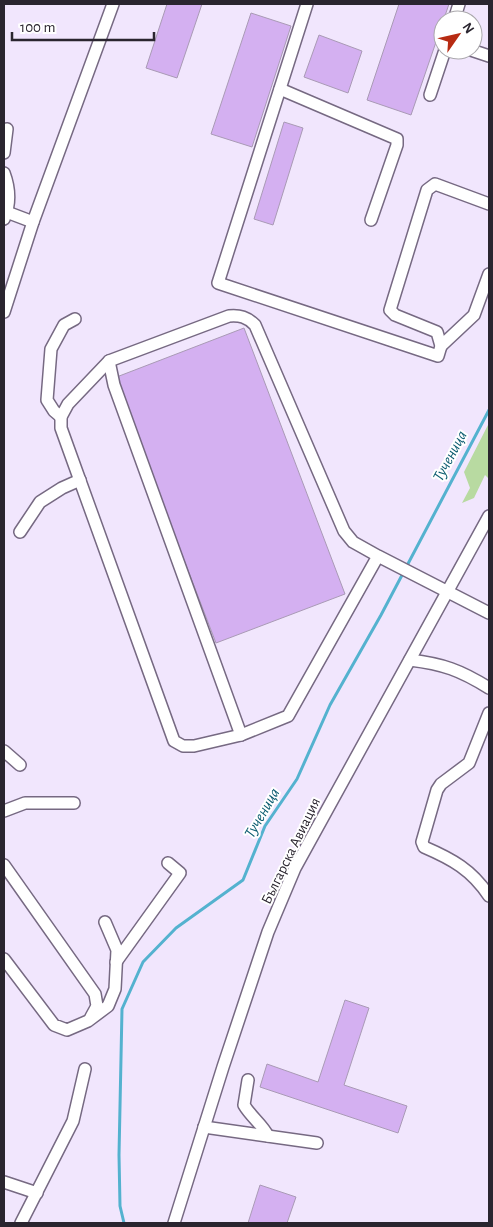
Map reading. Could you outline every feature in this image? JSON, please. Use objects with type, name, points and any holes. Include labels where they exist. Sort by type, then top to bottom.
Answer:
[{"type":"street","points":[[4,312],[33,222],[113,4]]},
{"type":"street","points":[[308,4],[218,283],[438,356],[442,346],[474,315],[489,274]]},
{"type":"street","points":[[430,95],[442,60]]},
{"type":"street","points":[[280,90],[397,139],[397,145],[371,220]]},
{"type":"street","points":[[4,153],[7,129]]},
{"type":"street","points":[[4,172],[10,194],[5,214],[33,222]]},
{"type":"street","points":[[442,346],[437,332],[395,315],[390,310],[427,190],[435,184],[489,204]]},
{"type":"street","points":[[378,556],[288,716],[241,735],[194,746],[183,746],[174,741],[61,428],[61,417],[68,404],[108,360],[229,316],[242,316],[249,319],[255,325],[344,531],[353,542],[489,613]]},
{"type":"street","points":[[61,417],[54,411],[47,400],[51,349],[64,325],[75,320]]},
{"type":"street","points":[[108,360],[114,386],[241,735]]},
{"type":"street","points":[[20,532],[40,502],[62,488],[80,480]]},
{"type":"street","name":"Българска Авиация","points":[[174,1223],[222,1067],[268,932],[295,868],[489,516]]},
{"type":"street","points":[[410,660],[444,666],[466,674],[489,688]]},
{"type":"street","points":[[489,713],[469,763],[441,784],[437,790],[422,842],[424,847],[448,857],[474,875],[489,896]]},
{"type":"street","points":[[4,752],[20,765]]},
{"type":"street","points":[[4,812],[25,803],[74,803]]},
{"type":"street","points":[[116,962],[180,873],[168,863]]},
{"type":"street","points":[[4,865],[95,994],[97,1006],[88,1021]]},
{"type":"street","points":[[4,959],[54,1025],[67,1030],[88,1021],[108,1006],[115,989],[117,950],[105,922]]},
{"type":"street","points":[[21,1223],[73,1121],[85,1070]]},
{"type":"street","points":[[248,1080],[244,1105],[250,1115],[263,1126],[268,1136]]},
{"type":"street","points":[[204,1127],[317,1143]]},
{"type":"street","points":[[4,1182],[37,1193]]},
{"type":"green space","points":[[489,423],[489,479],[485,475],[474,498],[462,503],[470,488],[464,472]]},
{"type":"building","points":[[167,4],[202,4],[177,78],[146,68]]},
{"type":"building","points":[[399,4],[449,4],[447,10],[433,10],[433,51],[411,115],[367,100]]},
{"type":"building","points":[[251,13],[291,26],[252,147],[211,134]]},
{"type":"building","points":[[319,35],[362,51],[348,93],[304,77]]},
{"type":"building","points":[[284,122],[303,128],[273,225],[254,219]]},
{"type":"building","points":[[244,328],[345,594],[216,643],[114,378]]},
{"type":"building","points":[[345,1000],[369,1008],[344,1085],[407,1106],[398,1133],[260,1087],[267,1064],[318,1082]]},
{"type":"building","points":[[260,1185],[296,1197],[287,1223],[248,1223]]},
{"type":"waterway","name":"Тученица","points":[[124,1223],[120,1206],[119,1155],[122,1009],[143,962],[176,928],[243,880],[265,826],[297,779],[330,705],[381,615],[489,410]]}]
